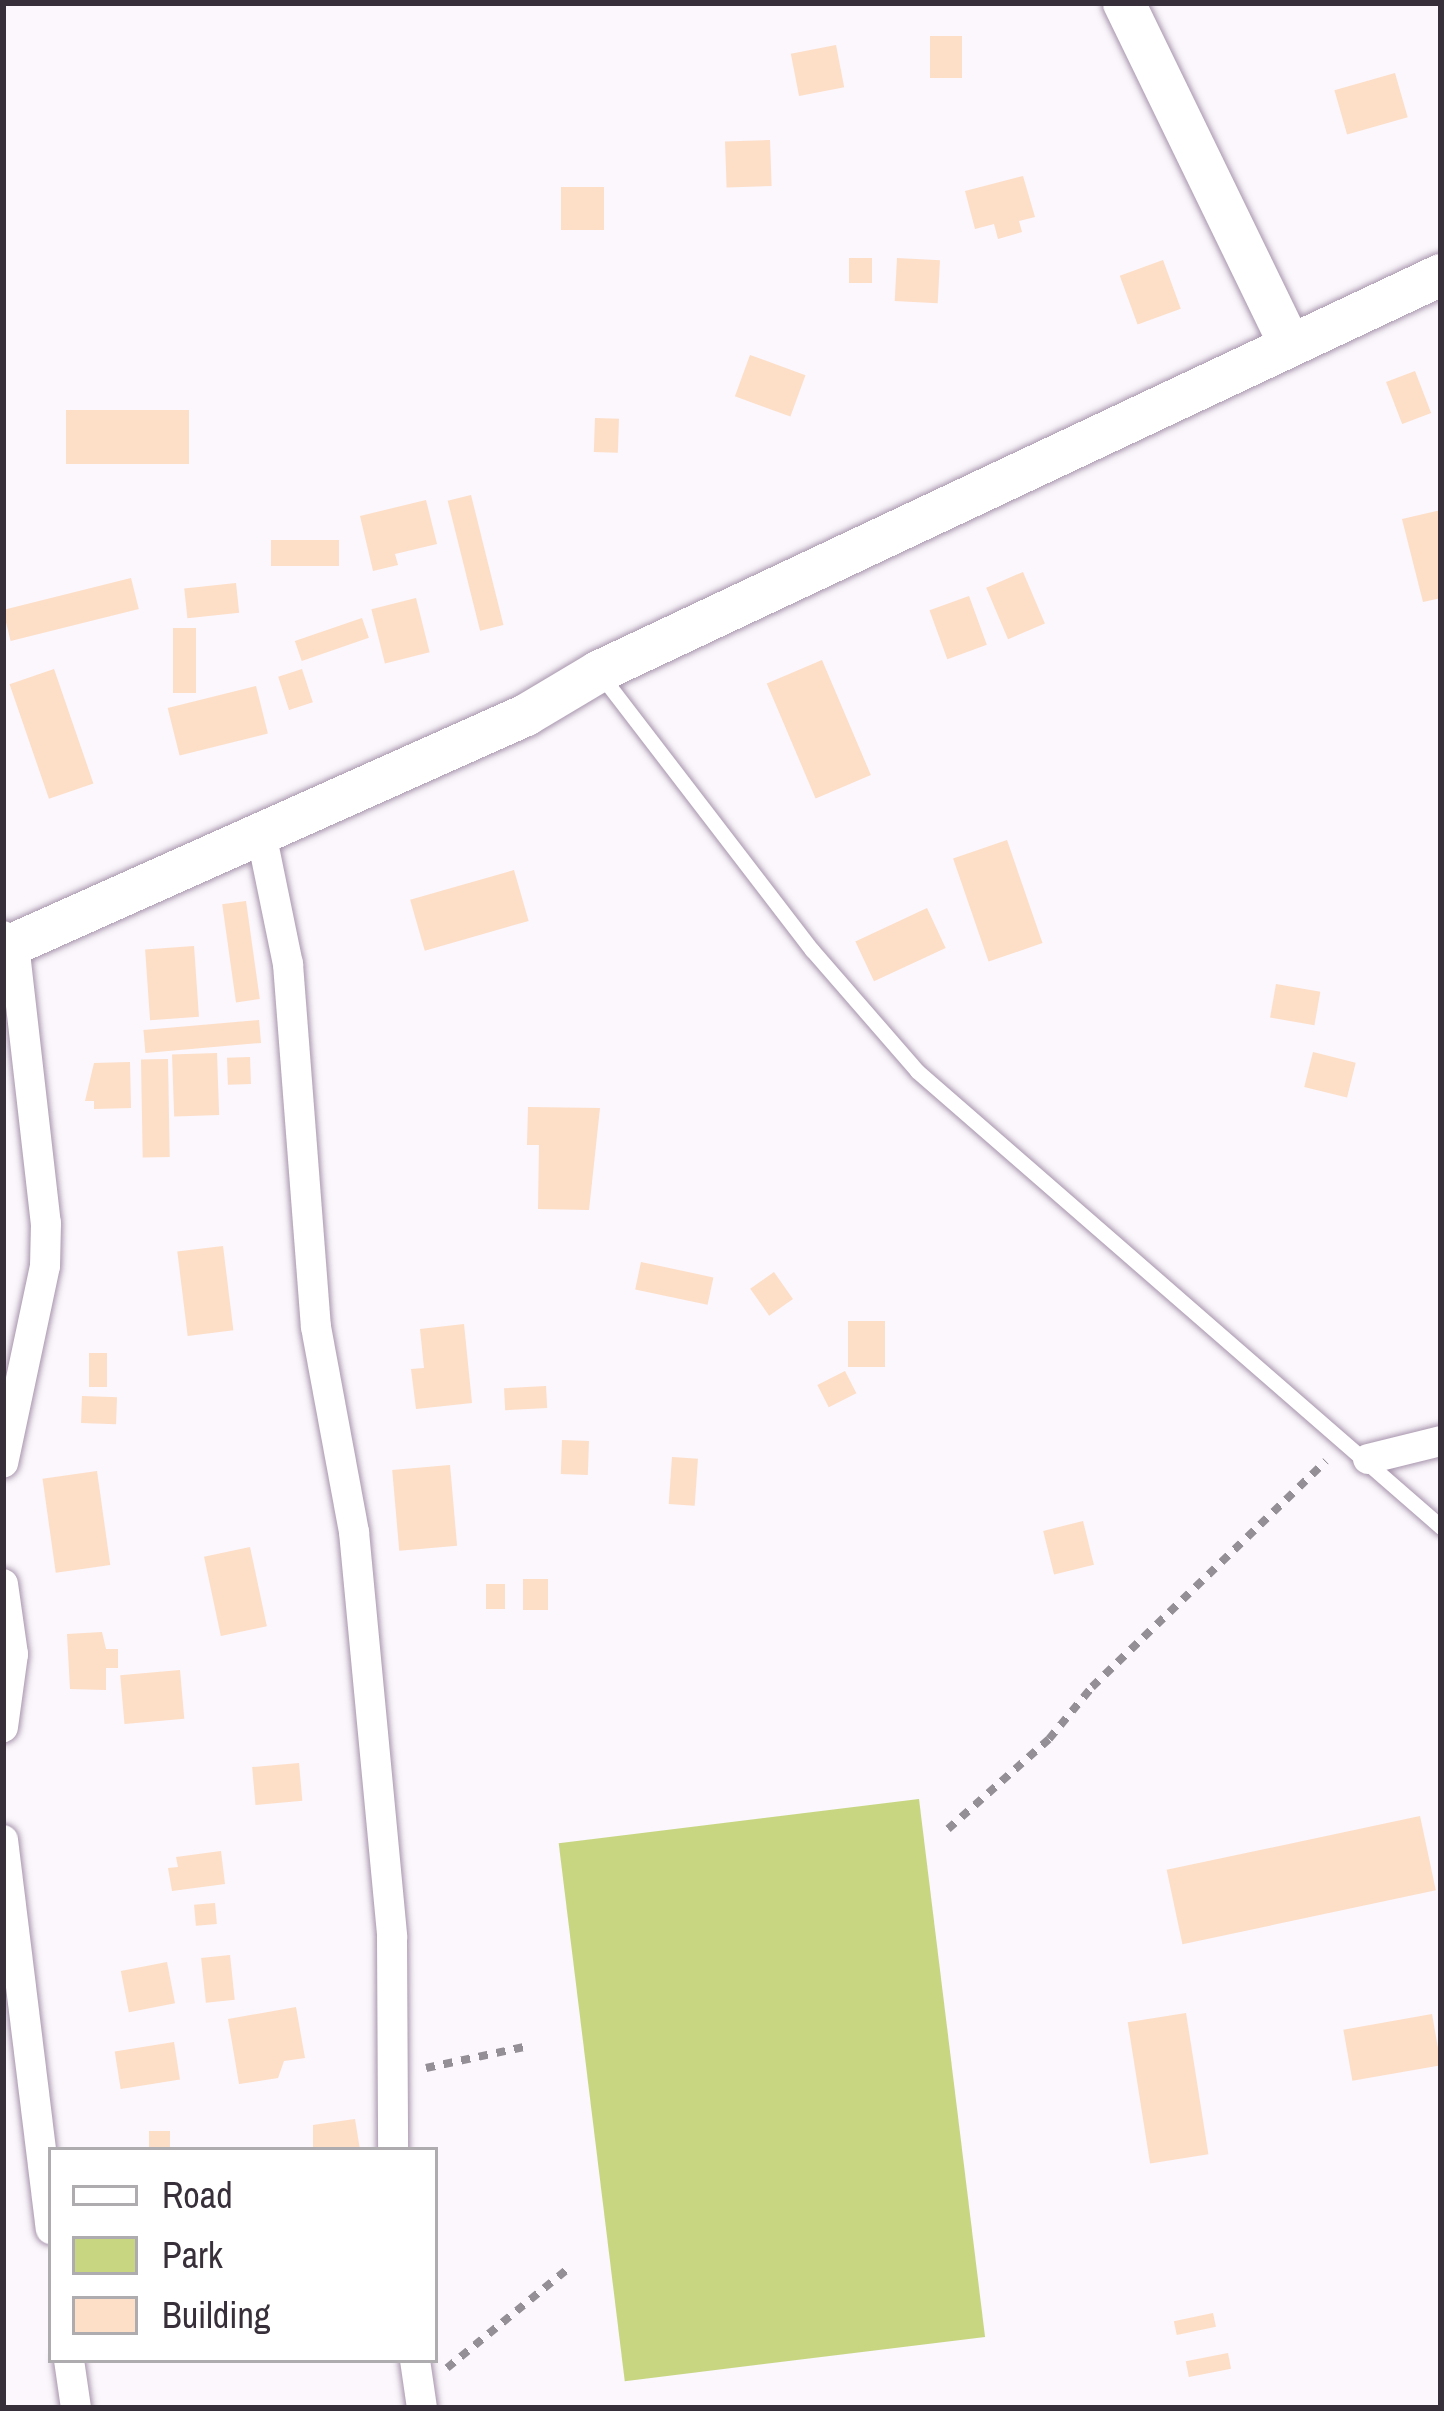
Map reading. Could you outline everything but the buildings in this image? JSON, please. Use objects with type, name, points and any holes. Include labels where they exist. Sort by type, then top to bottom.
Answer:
[{"type":"street","points":[[1124,3],[1289,343]]},
{"type":"street","points":[[3,1463],[45,1266],[36,1100],[6,943],[526,715],[598,672],[1441,275]]},
{"type":"street","points":[[260,828],[288,964],[316,1327],[353,1532],[392,1937],[393,2147]]},
{"type":"street","points":[[1356,1451],[1441,1441]]},
{"type":"street","points":[[3,1584],[13,1654],[3,1727]]},
{"type":"street","points":[[3,1840],[48,2205]]},
{"type":"street","points":[[69,2363],[76,2408]]},
{"type":"street","points":[[415,2363],[420,2400]]},
{"type":"lane","points":[[598,672],[812,950],[917,1071],[1441,1527]]},
{"type":"path","points":[[948,1828],[1049,1739],[1092,1687],[1356,1451]]},
{"type":"path","points":[[389,2077],[529,2045]]},
{"type":"path","points":[[420,2400],[571,2266]]},
{"type":"green space","points":[[919,1799],[985,2337],[625,2381],[559,1843]]}]
